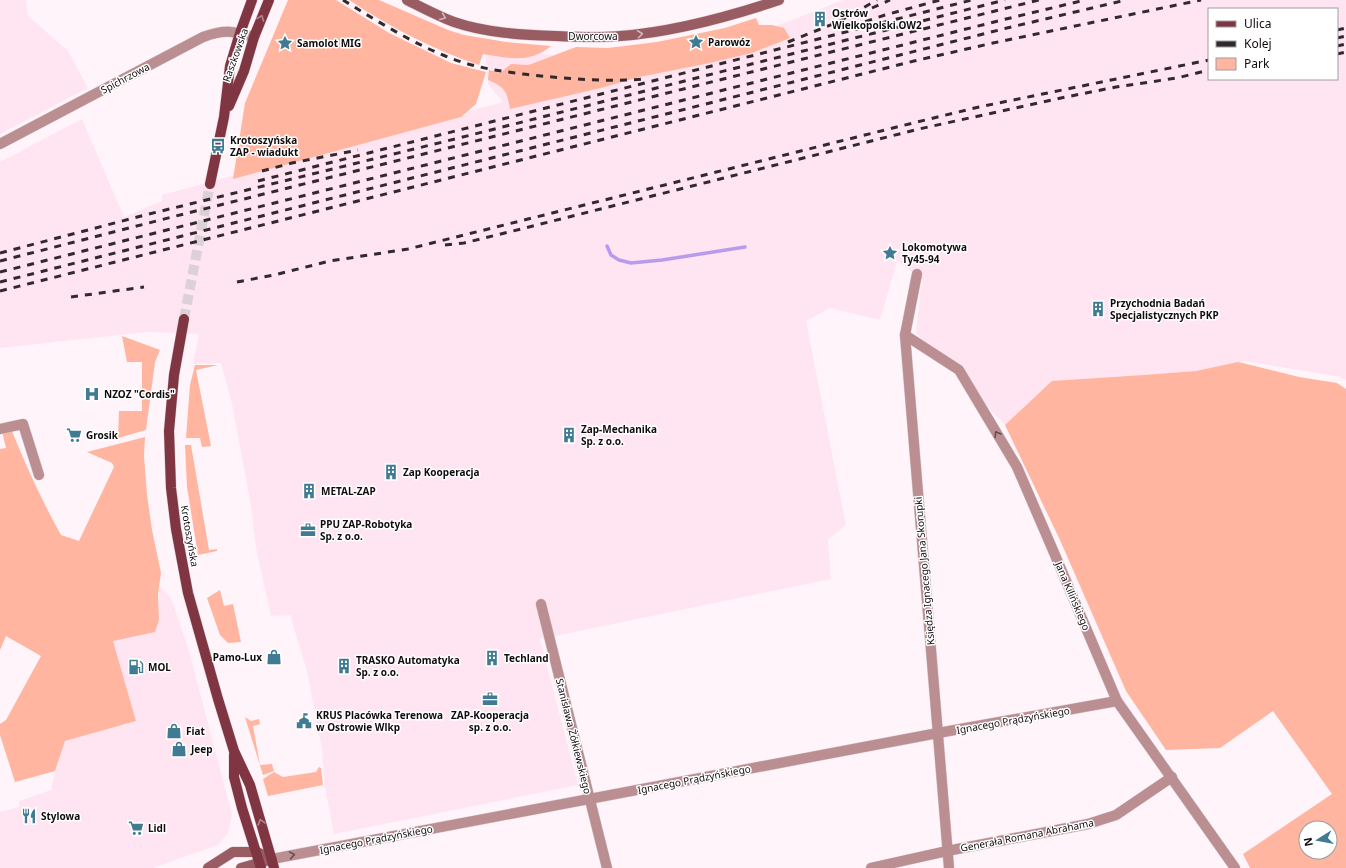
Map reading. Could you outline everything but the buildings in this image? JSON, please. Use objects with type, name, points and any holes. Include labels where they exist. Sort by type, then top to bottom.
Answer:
[{"type":"main road","name":"Raszkowska","points":[[210,184],[224,117],[230,66],[252,0]]},
{"type":"main road","name":"Raszkowska","points":[[224,117],[244,71],[254,37],[269,0]]},
{"type":"main road","name":"Dworcowa","points":[[407,0],[428,11],[455,22],[481,28],[540,35],[589,37],[633,35],[682,27],[779,0]]},
{"type":"main road","name":"Krotoszyńska","points":[[184,320],[175,369],[170,416],[169,455],[172,502],[178,543],[188,594],[234,752],[250,785],[273,864]]},
{"type":"main road","name":"Krotoszyńska","points":[[234,752],[234,777],[260,865]]},
{"type":"main road","points":[[208,868],[233,852],[256,852],[273,864]]},
{"type":"main road","points":[[241,868],[273,864]]},
{"type":"street","name":"Spichrzowa","points":[[0,144],[203,37],[224,31],[254,37]]},
{"type":"street","name":"Księdza Ignacego Jana Skorupki","points":[[917,274],[905,335],[949,868]]},
{"type":"street","name":"Jana Kilińskiego","points":[[905,335],[959,370],[1017,468],[1117,701],[1235,868]]},
{"type":"street","points":[[0,429],[23,424],[39,475]]},
{"type":"street","name":"Stanisława Żółkiewskiego","points":[[541,604],[607,868]]},
{"type":"street","name":"Ignacego Prądzyńskiego","points":[[273,864],[312,851],[589,798],[1117,701]]},
{"type":"street","name":"Generała Romana Abrahama","points":[[871,868],[947,851],[1095,822],[1116,815],[1172,777]]},
{"type":"shaded area","points":[[0,0],[26,0],[28,16],[68,51],[88,88],[0,134]]},
{"type":"shaded area","points":[[843,0],[1346,0],[1346,380],[1341,377],[1244,361],[1196,371],[1144,375],[1023,410],[1005,425],[916,333],[922,279],[897,261],[880,320],[830,308],[806,321],[846,525],[828,540],[831,579],[540,639],[578,785],[334,834],[324,782],[322,749],[307,671],[290,615],[271,616],[256,548],[251,506],[232,404],[221,363],[193,364],[199,334],[147,332],[0,348],[0,162],[82,119],[124,217],[162,201],[162,195],[503,102],[488,84],[485,48],[522,51],[625,65],[699,51],[787,22]]},
{"type":"shaded area","points":[[159,586],[171,598],[189,651],[232,815],[228,833],[218,845],[152,868],[0,868],[0,812],[19,807],[19,801],[51,790],[55,771],[65,741],[136,721],[113,641],[159,620]]},
{"type":"green space","points":[[288,0],[336,0],[389,33],[451,63],[486,72],[476,104],[461,117],[233,179],[245,103]]},
{"type":"green space","points":[[349,0],[379,0],[448,30],[464,35],[506,42],[551,46],[543,52],[527,57],[510,58],[483,54],[479,65],[428,45],[412,37]]},
{"type":"green space","points":[[756,18],[759,25],[772,25],[784,28],[790,38],[752,53],[639,77],[601,88],[510,109],[508,98],[504,90],[488,80],[489,70],[500,73],[511,64],[528,65],[576,47],[608,48],[657,42],[725,28]]},
{"type":"green space","points":[[122,336],[160,350],[155,362],[146,430],[118,438],[119,411],[142,411],[142,362],[127,362]]},
{"type":"green space","points":[[1238,362],[1299,377],[1337,383],[1346,389],[1346,868],[1250,868],[1243,854],[1332,794],[1273,711],[1220,748],[1166,750],[1126,691],[1060,540],[1005,425],[1052,381],[1196,371]]},
{"type":"green space","points":[[195,365],[218,365],[196,370],[211,446],[202,447],[200,438],[186,438],[190,385]]},
{"type":"green space","points":[[11,429],[34,483],[61,535],[79,541],[114,467],[112,463],[87,452],[145,437],[144,456],[147,495],[152,530],[161,573],[158,594],[159,620],[155,632],[113,641],[136,721],[65,741],[55,771],[15,782],[0,735],[0,724],[6,720],[41,656],[6,636],[0,650],[0,449],[6,448],[2,431]]},
{"type":"green space","points":[[185,445],[191,445],[209,550],[217,549],[217,551],[198,555],[187,487]]},
{"type":"green space","points":[[220,590],[224,606],[233,604],[241,642],[228,643],[220,635],[207,598]]},
{"type":"green space","points":[[245,717],[251,721],[259,719],[260,724],[253,726],[260,765],[272,764],[274,771],[263,775]]},
{"type":"green space","points":[[319,767],[321,768],[323,785],[268,796],[263,779],[274,772],[283,777],[316,772]]},
{"type":"waterway","points":[[607,246],[611,255],[619,260],[631,263],[662,260],[745,247]]},
{"type":"tunnel","points":[[184,319],[210,184]]},
{"type":"railway","points":[[343,0],[422,46],[450,58],[470,64],[490,69],[560,78],[588,80],[644,79]]},
{"type":"railway","points":[[788,42],[838,22],[877,0]]},
{"type":"railway","points":[[872,8],[890,0]]},
{"type":"railway","points":[[852,26],[940,0]]},
{"type":"railway","points":[[258,181],[972,0]]},
{"type":"railway","points":[[0,253],[149,214],[459,138],[1005,0]]},
{"type":"railway","points":[[0,261],[1039,0]]},
{"type":"railway","points":[[0,272],[1085,0]]},
{"type":"railway","points":[[0,282],[1007,28],[1126,0]]},
{"type":"railway","points":[[0,291],[914,61],[1201,0]]},
{"type":"railway","points":[[1338,30],[1346,28]]},
{"type":"railway","points":[[1338,38],[1346,36]]},
{"type":"railway","points":[[1338,46],[1346,44]]},
{"type":"railway","points":[[1338,54],[1346,52]]},
{"type":"railway","points":[[237,282],[274,275],[330,261],[408,249],[979,107],[1208,60]]},
{"type":"railway","points":[[445,245],[464,243],[509,232],[919,129],[1061,98],[1116,87],[1177,78],[1208,70]]},
{"type":"railway","points":[[262,171],[292,163],[358,150]]},
{"type":"railway","points":[[71,297],[144,287]]},
{"type":"place","name":"Ostrów Wielkopolski OW2","points":[[820,19]]},
{"type":"place","name":"Parowóz","points":[[696,42]]},
{"type":"place","name":"Samolot MIG","points":[[285,43]]},
{"type":"place","name":"Krotoszyńska ZAP - wiadukt","points":[[218,146]]},
{"type":"place","name":"Lokomotywa Ty45-94","points":[[890,253]]},
{"type":"place","name":"Przychodnia Badań Specjalistycznych PKP","points":[[1098,309]]},
{"type":"place","name":"NZOZ \"Cordis\"","points":[[92,394]]},
{"type":"place","name":"Grosik","points":[[74,435]]},
{"type":"place","name":"Zap-Mechanika Sp. z o.o.","points":[[569,435]]},
{"type":"place","name":"Zap Kooperacja","points":[[391,472]]},
{"type":"place","name":"METAL-ZAP","points":[[309,491]]},
{"type":"place","name":"PPU ZAP-Robotyka Sp. z o.o.","points":[[308,530]]},
{"type":"place","name":"Pamo-Lux","points":[[274,657]]},
{"type":"place","name":"Techland","points":[[492,658]]},
{"type":"place","name":"TRASKO Automatyka Sp. z o.o.","points":[[344,666]]},
{"type":"place","name":"MOL","points":[[136,667]]},
{"type":"place","name":"ZAP-Kooperacja sp. z o.o.","points":[[490,699]]},
{"type":"place","name":"KRUS Placówka Terenowa w Ostrowie Wlkp","points":[[304,721]]},
{"type":"place","name":"Fiat","points":[[174,731]]},
{"type":"place","name":"Jeep","points":[[179,749]]},
{"type":"place","name":"Stylowa","points":[[29,816]]},
{"type":"place","name":"Lidl","points":[[136,828]]}]
